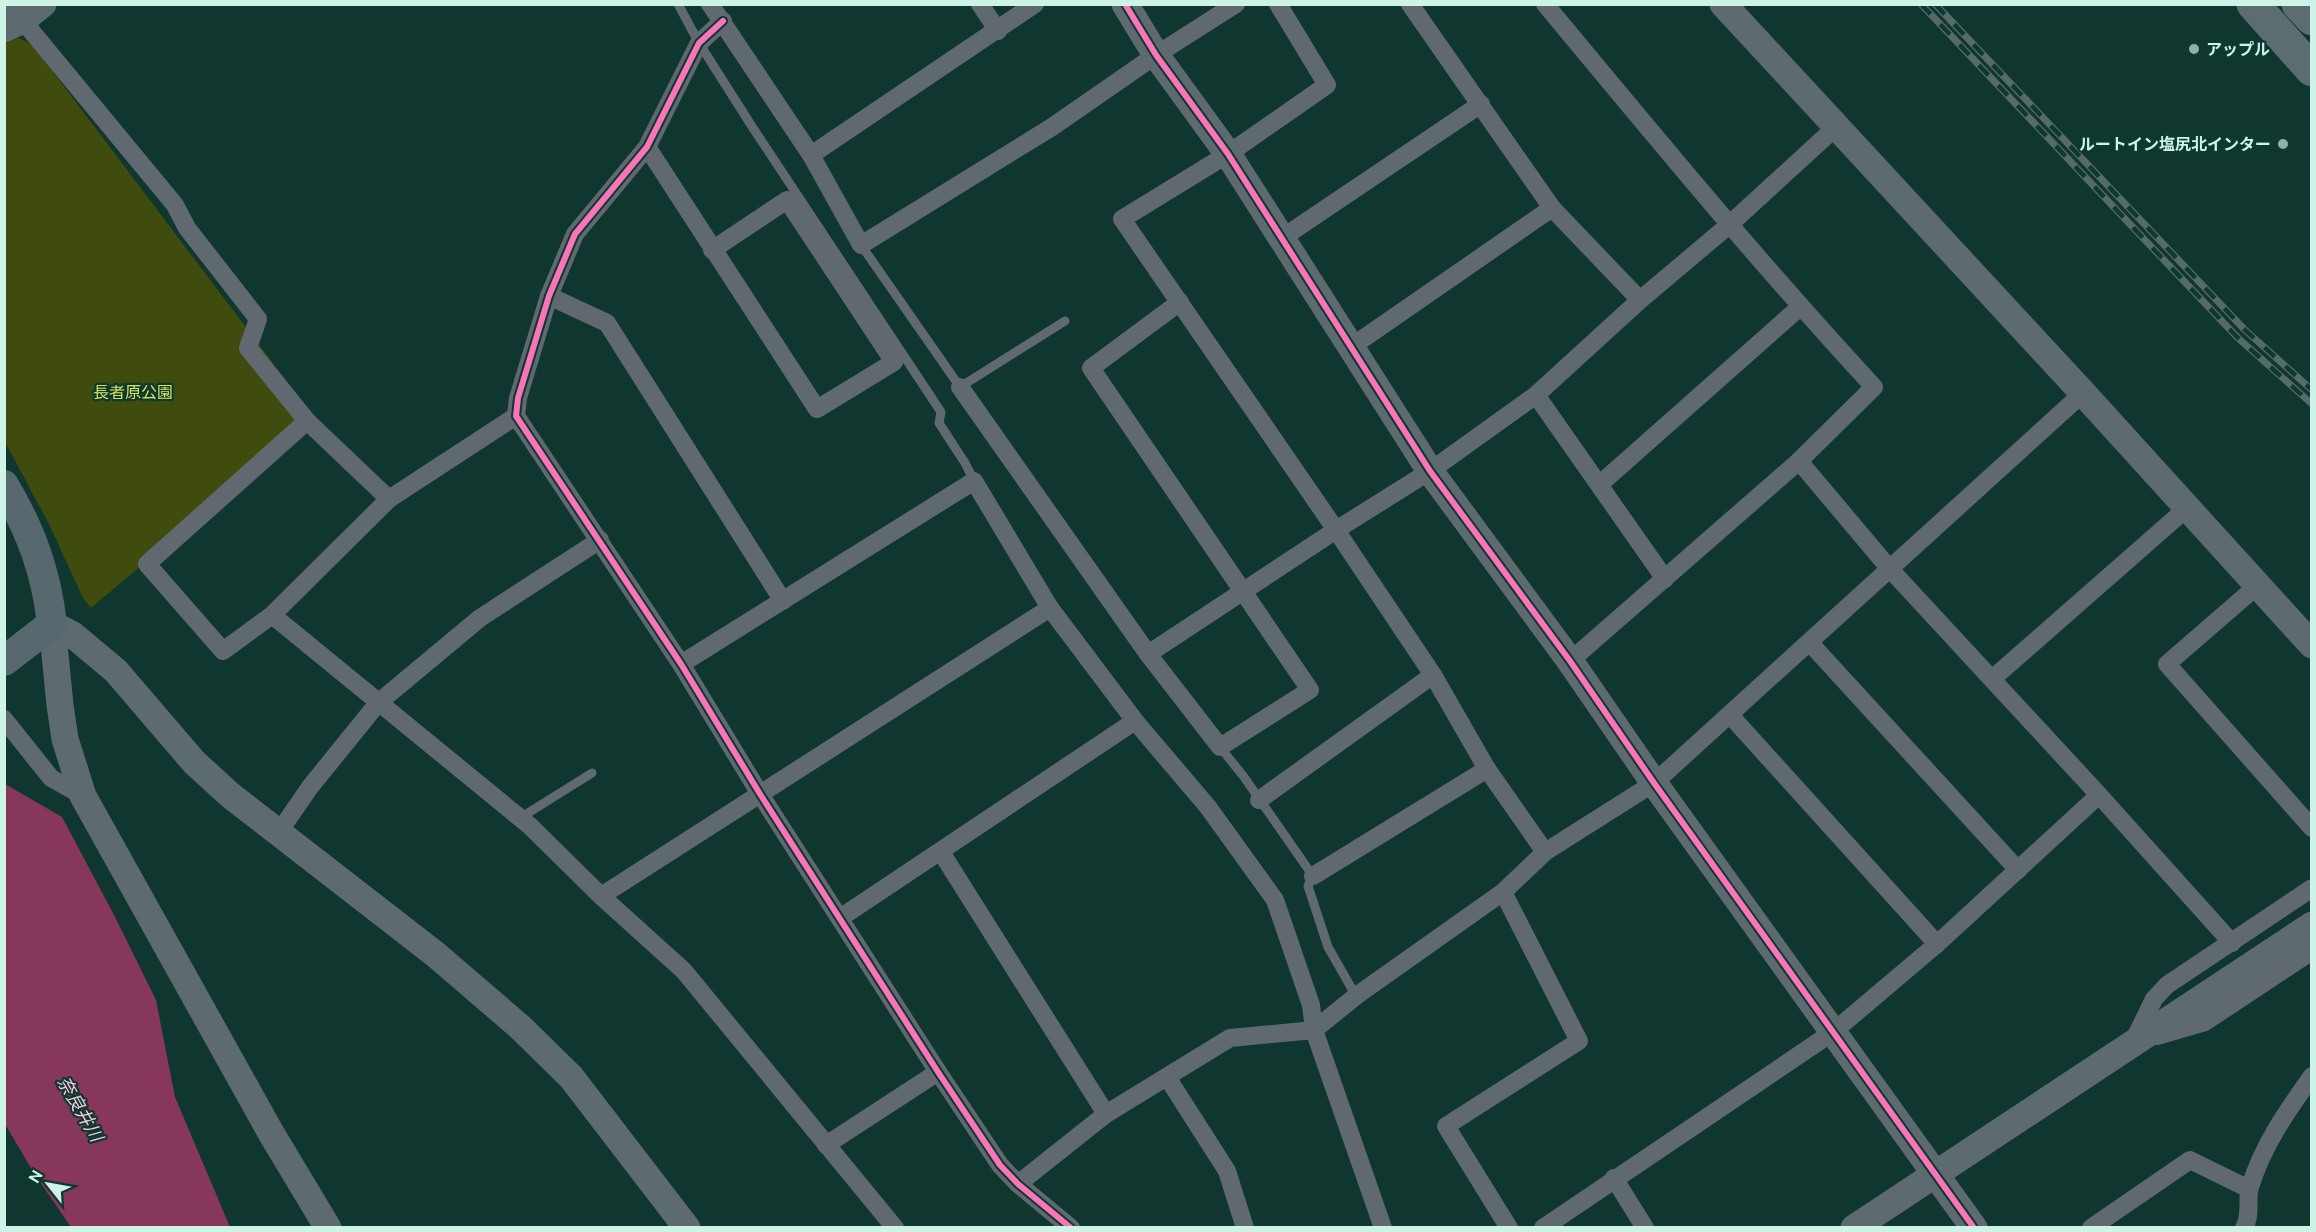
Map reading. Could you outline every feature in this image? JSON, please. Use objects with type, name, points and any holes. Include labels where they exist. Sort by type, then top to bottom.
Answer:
[{"type":"highway","points":[[2253,4],[2308,59]]},
{"type":"highway","points":[[2298,4],[2312,19]]},
{"type":"main road","points":[[4,484],[23,517],[38,552],[49,592],[52,624],[4,662]]},
{"type":"street","points":[[980,4],[998,31]]},
{"type":"street","points":[[811,155],[1035,4]]},
{"type":"street","points":[[1125,4],[1156,55],[1228,154],[1430,471],[1570,661],[1654,783],[1974,1227]]},
{"type":"street","points":[[1071,1227],[1018,1184],[1000,1165],[760,794],[681,664],[516,416],[518,398],[549,296],[575,234],[647,147],[717,10],[811,155],[861,245],[1052,127],[1156,55],[1236,4]]},
{"type":"street","points":[[1278,4],[1327,85],[1228,154],[1122,219],[1433,675],[1487,769],[1545,852]]},
{"type":"street","points":[[1410,4],[1552,208],[1640,300]]},
{"type":"street","points":[[1545,4],[1729,225],[1874,387],[1799,461],[1570,661]]},
{"type":"street","points":[[1723,4],[2083,393],[2312,645]]},
{"type":"street","points":[[20,15],[175,205],[188,228],[258,320],[248,348],[307,421],[389,499]]},
{"type":"street","points":[[1282,238],[1481,104]]},
{"type":"street","points":[[1148,654],[1430,471],[1536,394],[1640,300],[1729,225],[1836,127]]},
{"type":"street","points":[[647,147],[712,250],[817,409],[894,362],[788,200],[712,250]]},
{"type":"street","points":[[1352,347],[1552,208]]},
{"type":"street","points":[[549,296],[607,323],[783,601]]},
{"type":"street","points":[[960,387],[1148,654],[1220,747],[1310,690],[1091,368],[1180,302]]},
{"type":"street","points":[[1600,484],[1800,307]]},
{"type":"street","points":[[1018,1184],[1106,1114],[1230,1038],[1314,1030],[1356,996],[1503,892],[1545,852],[1654,783],[2083,393]]},
{"type":"street","points":[[1536,394],[1665,579]]},
{"type":"street","points":[[307,421],[147,564],[223,651],[272,615],[389,499],[516,416]]},
{"type":"street","points":[[1799,461],[1890,568],[2232,943]]},
{"type":"street","points":[[681,664],[974,481],[1050,608],[1134,721],[1208,807],[1275,900],[1311,1005],[1314,1030],[1383,1227]]},
{"type":"street","points":[[1992,679],[2187,508]]},
{"type":"street","points":[[279,832],[310,787],[378,703],[480,618],[600,540]]},
{"type":"street","points":[[2257,586],[2167,664],[2312,828]]},
{"type":"street","points":[[602,896],[1050,608]]},
{"type":"street","points":[[272,615],[520,818],[684,971],[895,1227]]},
{"type":"street","points":[[52,624],[65,739],[83,796],[271,1133],[328,1227]]},
{"type":"street","points":[[52,624],[73,635],[116,671],[194,762],[230,795],[435,954],[520,1027],[571,1077],[687,1227]]},
{"type":"street","points":[[1810,643],[2018,870]]},
{"type":"street","points":[[1259,800],[1433,675]]},
{"type":"street","points":[[1730,715],[1937,944]]},
{"type":"street","points":[[4,719],[51,778],[83,796]]},
{"type":"street","points":[[840,918],[1134,721]]},
{"type":"street","points":[[1313,876],[1487,769]]},
{"type":"street","points":[[1543,1227],[1833,1032],[1937,944],[2099,795]]},
{"type":"street","points":[[941,852],[1106,1114]]},
{"type":"street","points":[[2132,1043],[2154,999],[2167,985],[2312,888]]},
{"type":"street","points":[[1503,892],[1579,1041],[1446,1126],[1509,1227]]},
{"type":"street","points":[[1854,1227],[2312,925]]},
{"type":"street","points":[[2132,1043],[2205,1022],[2312,951]]},
{"type":"street","points":[[826,1145],[938,1072]]},
{"type":"street","points":[[1167,1077],[1227,1171],[1245,1227]]},
{"type":"street","points":[[2244,1227],[2249,1219],[2249,1189],[2274,1130],[2310,1082]]},
{"type":"street","points":[[2091,1227],[2190,1160],[2249,1189]]},
{"type":"street","points":[[1614,1179],[1645,1227]]},
{"type":"lane","points":[[678,4],[699,43],[941,412],[939,423],[974,481]]},
{"type":"lane","points":[[861,245],[960,387],[1065,321]]},
{"type":"lane","points":[[1220,747],[1313,876],[1308,886],[1328,947],[1356,996]]},
{"type":"lane","points":[[520,818],[592,772]]},
{"type":"green space","name":"長者原公園","points":[[18,38],[32,44],[303,403],[301,417],[135,571],[91,608],[83,598],[48,522],[5,442],[4,44]]},
{"type":"water","name":"奈良井川","points":[[5,784],[62,817],[114,915],[156,1000],[175,1097],[230,1227],[71,1227],[35,1175],[5,1124]]},
{"type":"railway","points":[[1921,4],[2238,338],[2312,404]]},
{"type":"railway","points":[[1935,4],[2245,330],[2312,390]]},
{"type":"cycle path","points":[[1125,4],[1156,55],[1228,154],[1430,471],[1570,661],[1654,783],[1974,1228]]},
{"type":"cycle path","points":[[723,21],[699,43],[647,147],[575,234],[549,296],[518,398],[516,416],[681,664],[760,794],[1000,1165],[1018,1184],[1071,1228]]},
{"type":"place","name":"アップル","points":[[2194,49]]},
{"type":"place","name":"ルートイン塩尻北インター","points":[[2283,144]]}]
